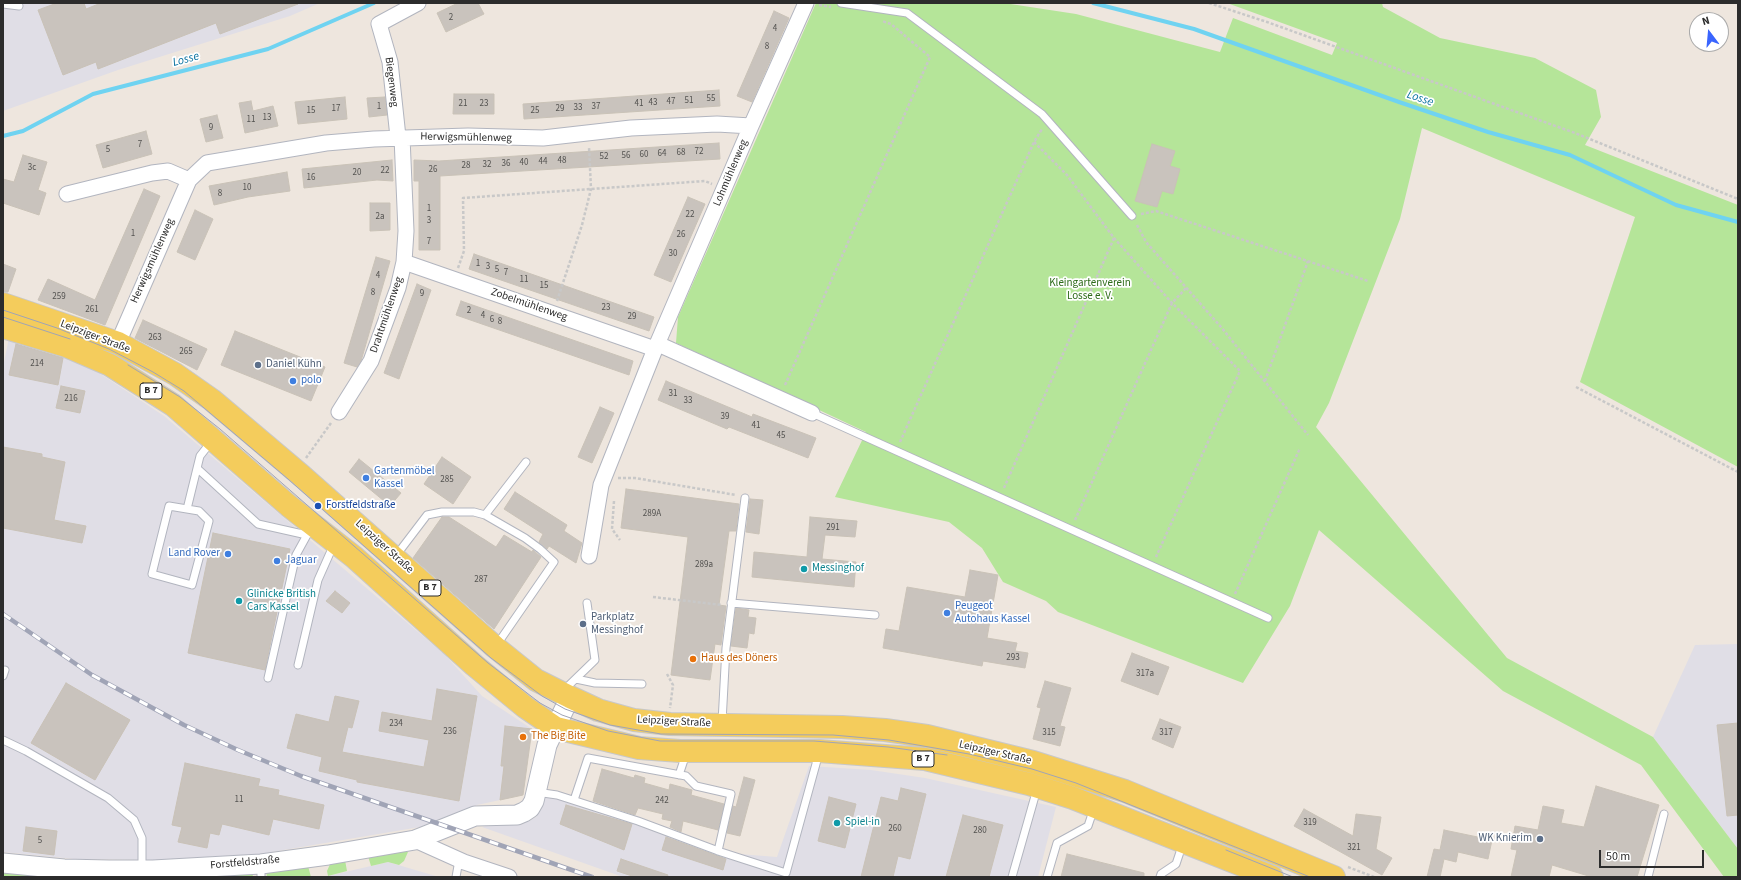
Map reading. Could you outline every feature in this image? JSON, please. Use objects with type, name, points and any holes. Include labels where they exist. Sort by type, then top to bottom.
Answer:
[{"type":"main road","name":"Leipziger Straße","points":[[3,304],[118,343],[175,374],[212,400],[296,470],[495,647],[536,680],[569,690],[598,710],[634,720],[670,724],[842,727],[885,730],[927,736],[1033,762],[1125,791],[1334,877]]},
{"type":"main road","name":"Leipziger Straße","points":[[3,327],[66,346],[110,365],[173,406],[213,440],[311,531],[335,542],[525,708],[556,728],[639,748],[686,751],[819,751],[926,759],[1038,787],[1095,806],[1272,877]]},
{"type":"street","name":"Biegenweg","points":[[400,137],[390,62],[379,24],[418,3]]},
{"type":"street","name":"Lohmühlenweg","points":[[589,556],[601,485],[656,347],[751,126],[806,3]]},
{"type":"street","name":"Herwigsmühlenweg","points":[[118,343],[189,180],[207,163],[326,143],[400,137],[543,138],[631,128],[709,125],[751,126]]},
{"type":"street","name":"Drahtmühlenweg","points":[[338,412],[371,361],[396,294],[404,262],[406,231],[400,137]]},
{"type":"street","points":[[67,194],[152,172],[168,171],[189,180]]},
{"type":"street","name":"Zobelmühlenweg","points":[[404,262],[553,314],[656,347]]},
{"type":"street","points":[[656,347],[812,413]]},
{"type":"street","name":"Forstfeldstraße","points":[[3,863],[65,873],[142,870],[261,870],[328,855],[415,840],[475,816],[517,814],[524,812],[532,804],[536,792],[543,756],[556,728],[569,690]]},
{"type":"street","points":[[415,840],[459,860],[509,877]]},
{"type":"lane","points":[[3,4],[19,6]]},
{"type":"lane","points":[[840,6],[907,13],[1049,120],[1132,216]]},
{"type":"lane","points":[[812,413],[1268,618]]},
{"type":"lane","points":[[187,509],[198,470],[200,456],[213,440]]},
{"type":"lane","points":[[486,515],[526,462]]},
{"type":"lane","points":[[198,470],[258,524],[311,531],[296,555],[268,678]]},
{"type":"lane","points":[[722,724],[726,648],[745,498]]},
{"type":"lane","points":[[169,506],[187,509],[199,511],[208,521],[192,585],[152,574],[169,506]]},
{"type":"lane","points":[[395,557],[427,515],[442,512],[474,512],[486,515],[526,538],[554,562],[495,647]]},
{"type":"lane","points":[[298,665],[318,580],[335,542]]},
{"type":"lane","points":[[569,690],[595,660],[587,603]]},
{"type":"lane","points":[[731,604],[875,615]]},
{"type":"lane","points":[[569,690],[595,683],[642,684]]},
{"type":"lane","points":[[3,740],[26,751],[108,798],[134,820],[142,838],[142,870]]},
{"type":"lane","points":[[680,775],[686,751]]},
{"type":"lane","points":[[536,792],[557,795],[574,800],[638,821],[718,851],[786,873],[819,751]]},
{"type":"lane","points":[[574,800],[588,758],[686,776],[696,786],[731,794],[718,851]]},
{"type":"lane","points":[[1012,877],[1038,787]]},
{"type":"lane","points":[[1047,877],[1057,843],[1088,826],[1095,806]]},
{"type":"lane","points":[[1648,877],[1664,814]]},
{"type":"lane","points":[[1160,877],[1161,874],[1176,864],[1184,841]]},
{"type":"lane","points":[[456,877],[459,860]]},
{"type":"path","points":[[816,3],[840,6]]},
{"type":"path","points":[[1209,3],[1267,22],[1575,133],[1738,199]]},
{"type":"path","points":[[780,399],[930,57],[891,24],[876,18]]},
{"type":"path","points":[[896,451],[1034,142],[1049,120]]},
{"type":"path","points":[[553,314],[582,225],[591,189],[588,133]]},
{"type":"path","points":[[1034,142],[1067,175],[1114,238],[1172,303],[1240,371],[1152,566]]},
{"type":"path","points":[[454,279],[464,251],[463,198],[705,181],[724,189]]},
{"type":"path","points":[[1308,435],[1187,287],[1146,242],[1132,216],[1156,211],[1368,281]]},
{"type":"path","points":[[1000,498],[1114,238]]},
{"type":"path","points":[[1265,381],[1308,261]]},
{"type":"path","points":[[1070,530],[1172,303],[1187,287]]},
{"type":"path","points":[[1576,387],[1738,472]]},
{"type":"path","points":[[302,464],[338,412]]},
{"type":"path","points":[[1232,602],[1300,448]]},
{"type":"path","points":[[614,484],[616,478],[635,478],[745,498]]},
{"type":"path","points":[[614,497],[612,529],[620,540]]},
{"type":"path","points":[[653,597],[731,604]]},
{"type":"path","points":[[667,674],[673,685],[669,714]]},
{"type":"shaded area","points":[[3,3],[320,3],[290,16],[118,70],[3,111]]},
{"type":"shaded area","points":[[9,338],[66,351],[164,416],[444,654],[482,696],[532,729],[523,795],[477,805],[420,827],[260,854],[154,860],[74,859],[3,852],[3,367]]},
{"type":"shaded area","points":[[1738,644],[1738,849],[1653,737],[1695,645]]},
{"type":"shaded area","points":[[809,766],[871,770],[925,778],[1056,807],[1038,877],[623,877],[482,827],[496,823],[521,825],[536,817],[544,795],[639,818],[739,854],[777,857]]},
{"type":"shaded area","points":[[388,862],[439,877],[320,877],[328,876]]},
{"type":"green space","name":"Kleingartenverein Losse e. V.","points":[[816,3],[1004,3],[1076,14],[1220,52],[1233,18],[1332,55],[1337,43],[1227,3],[1382,3],[1383,7],[1440,38],[1535,58],[1596,90],[1601,117],[1585,145],[1738,205],[1738,467],[1580,382],[1635,217],[1422,128],[1400,219],[1329,403],[1316,427],[1507,658],[1653,737],[1738,849],[1738,877],[1724,877],[1641,765],[1503,691],[1319,530],[1290,606],[1243,683],[1058,612],[1046,601],[1003,582],[982,548],[949,522],[835,497],[866,432],[676,343],[678,317]]},
{"type":"green space","points":[[400,849],[408,852],[404,861],[399,865],[388,862],[371,866],[368,856]]},
{"type":"green space","points":[[345,860],[347,871],[328,876],[327,871],[331,862]]},
{"type":"green space","points":[[308,866],[311,877],[267,877],[266,870]]},
{"type":"green space","points":[[3,869],[57,877],[3,877]]},
{"type":"green space","points":[[252,871],[253,877],[174,877]]},
{"type":"building","points":[[57,3],[84,3],[86,9],[101,3],[298,4],[220,34],[216,23],[98,69],[96,62],[63,75],[38,10]]},
{"type":"building","points":[[458,3],[478,3],[484,14],[446,32],[437,13]]},
{"type":"building","points":[[774,11],[789,18],[752,102],[737,96]]},
{"type":"building","points":[[719,90],[720,106],[524,119],[523,104]]},
{"type":"building","points":[[454,94],[494,94],[494,114],[453,114]]},
{"type":"building","points":[[345,97],[347,119],[298,124],[295,102]]},
{"type":"building","points":[[385,97],[387,115],[369,117],[367,98]]},
{"type":"building","points":[[251,101],[253,111],[273,106],[278,126],[245,133],[239,103]]},
{"type":"building","points":[[217,115],[223,138],[206,142],[200,119]]},
{"type":"building","points":[[146,131],[152,154],[103,168],[96,145]]},
{"type":"building","points":[[719,143],[720,159],[440,176],[440,250],[419,250],[419,181],[414,181],[414,160],[439,161]]},
{"type":"building","points":[[1152,144],[1175,151],[1170,166],[1180,169],[1173,194],[1162,191],[1157,207],[1135,201]]},
{"type":"building","points":[[23,155],[47,162],[38,190],[46,193],[39,215],[3,203],[3,179],[14,182]]},
{"type":"building","points":[[392,160],[393,181],[377,180],[304,188],[302,169]]},
{"type":"building","points":[[287,172],[290,191],[248,197],[214,205],[209,186]]},
{"type":"building","points":[[144,189],[160,196],[105,325],[38,300],[48,279],[95,300]]},
{"type":"building","points":[[688,197],[705,204],[671,282],[654,275]]},
{"type":"building","points":[[370,203],[390,203],[390,230],[370,231]]},
{"type":"building","points":[[195,210],[213,219],[195,260],[177,252]]},
{"type":"building","points":[[474,254],[654,317],[649,331],[469,269]]},
{"type":"building","points":[[376,257],[390,261],[361,361],[357,367],[344,363]]},
{"type":"building","points":[[3,264],[16,269],[8,292],[3,292]]},
{"type":"building","points":[[417,284],[431,290],[399,379],[384,373]]},
{"type":"building","points":[[461,301],[633,361],[629,375],[456,315]]},
{"type":"building","points":[[143,320],[207,349],[197,370],[135,338]]},
{"type":"building","points":[[235,331],[325,367],[311,401],[221,365]]},
{"type":"building","points":[[16,344],[63,358],[58,385],[9,375]]},
{"type":"building","points":[[666,381],[752,417],[753,414],[816,438],[808,458],[729,427],[727,429],[658,400]]},
{"type":"building","points":[[61,386],[85,391],[80,413],[56,408]]},
{"type":"building","points":[[600,407],[614,413],[592,463],[578,457]]},
{"type":"building","points":[[3,447],[42,454],[42,457],[65,462],[54,520],[86,526],[82,543],[3,528]]},
{"type":"building","points":[[442,457],[471,477],[453,504],[424,484]]},
{"type":"building","points":[[359,459],[401,493],[390,506],[349,472]]},
{"type":"building","points":[[626,489],[739,504],[736,531],[729,531],[719,605],[726,606],[721,645],[715,644],[710,680],[671,675],[688,537],[621,528]]},
{"type":"building","points":[[515,492],[567,525],[564,531],[582,543],[576,563],[549,546],[547,549],[539,542],[543,534],[504,509]]},
{"type":"building","points":[[750,499],[763,500],[759,534],[746,532]]},
{"type":"building","points":[[442,517],[449,517],[496,547],[504,535],[532,552],[533,550],[541,557],[494,629],[413,558]]},
{"type":"building","name":"Messinghof","points":[[810,517],[857,521],[855,537],[825,535],[822,559],[856,562],[854,587],[752,577],[754,552],[807,557]]},
{"type":"building","name":"Glinicke British Cars Kassel","points":[[213,533],[290,549],[265,670],[188,653]]},
{"type":"building","name":"Peugeot Autohaus Kassel","points":[[970,570],[998,575],[987,638],[1017,643],[1015,651],[1028,653],[1025,668],[983,661],[982,666],[883,648],[886,629],[899,631],[907,587],[965,597]]},
{"type":"building","points":[[335,591],[350,603],[342,613],[326,601]]},
{"type":"building","points":[[736,608],[749,610],[748,617],[756,618],[754,634],[749,633],[747,648],[731,646]]},
{"type":"building","points":[[1132,653],[1169,667],[1158,695],[1121,681]]},
{"type":"building","points":[[1045,681],[1071,688],[1060,726],[1065,727],[1060,746],[1033,739],[1041,708],[1037,707]]},
{"type":"building","points":[[66,683],[130,720],[95,780],[31,743]]},
{"type":"building","points":[[437,689],[477,696],[459,801],[357,782],[357,780],[319,771],[322,757],[287,748],[296,714],[329,722],[335,696],[359,701],[352,728],[348,727],[342,752],[424,767],[429,740],[379,731],[382,712],[432,721]]},
{"type":"building","points":[[1160,719],[1181,727],[1173,748],[1152,739]]},
{"type":"building","points":[[1738,723],[1738,815],[1727,816],[1717,725]]},
{"type":"building","points":[[505,726],[532,729],[523,795],[500,800],[504,766],[501,766]]},
{"type":"building","points":[[185,763],[260,779],[258,786],[279,790],[278,795],[324,805],[319,829],[273,819],[269,835],[222,824],[219,835],[210,833],[207,848],[178,842],[182,827],[172,825]]},
{"type":"building","points":[[602,769],[634,778],[635,775],[645,778],[644,783],[669,790],[670,784],[692,790],[691,795],[724,804],[718,830],[683,821],[681,832],[670,827],[672,821],[662,819],[663,814],[638,808],[635,815],[593,801]]},
{"type":"building","points":[[744,777],[755,780],[740,836],[727,833],[733,806],[736,807]]},
{"type":"building","points":[[1596,786],[1659,805],[1637,877],[1592,877],[1552,865],[1549,877],[1511,877],[1517,850],[1511,849],[1515,826],[1538,830],[1543,806],[1564,810],[1561,823],[1584,827]]},
{"type":"building","points":[[901,788],[926,794],[910,859],[898,856],[893,877],[861,877],[881,797],[898,801]]},
{"type":"building","name":"Spiel-in","points":[[829,797],[856,804],[845,848],[818,841]]},
{"type":"building","points":[[566,805],[632,824],[624,850],[560,824]]},
{"type":"building","points":[[1304,809],[1353,836],[1356,814],[1381,817],[1376,849],[1392,858],[1382,875],[1294,826]]},
{"type":"building","points":[[963,815],[1003,825],[989,877],[946,877]]},
{"type":"building","points":[[26,827],[57,831],[54,855],[23,851]]},
{"type":"building","points":[[1444,830],[1492,840],[1488,859],[1458,852],[1456,862],[1444,859],[1440,877],[1427,877],[1434,849],[1440,850]]},
{"type":"building","points":[[666,837],[726,859],[723,870],[662,850]]},
{"type":"building","points":[[1067,854],[1144,873],[1144,877],[1061,877]]},
{"type":"building","points":[[621,859],[668,875],[667,877],[635,877],[617,871]]},
{"type":"waterway","name":"Losse","points":[[3,136],[23,131],[93,94],[268,49],[374,3]]},
{"type":"waterway","name":"Losse","points":[[1093,3],[1194,29],[1488,132],[1570,155],[1676,205],[1738,222]]},
{"type":"tram line","points":[[3,310],[57,328],[109,349],[153,372],[184,391],[288,479],[491,658],[542,696],[565,709],[610,725],[661,734],[833,735],[889,740],[969,754],[1032,769],[1076,783],[1310,877]]},
{"type":"tram line","points":[[3,317],[70,339]]},
{"type":"tram line","points":[[128,365],[180,397],[220,429],[488,663],[540,703],[562,715],[608,731],[660,741],[814,741],[888,747],[947,755]]},
{"type":"tram line","points":[[1226,850],[1293,877]]},
{"type":"railway","points":[[3,614],[92,675],[184,725],[238,750],[301,776],[592,877]]},
{"type":"place","name":"Daniel Kühn","points":[[258,365]]},
{"type":"place","name":"polo","points":[[293,381]]},
{"type":"place","name":"Gartenmöbel Kassel","points":[[366,478]]},
{"type":"place","name":"Forstfeldstraße","points":[[318,506]]},
{"type":"place","name":"Land Rover","points":[[228,554]]},
{"type":"place","name":"Jaguar","points":[[277,561]]},
{"type":"place","name":"Messinghof","points":[[804,569]]},
{"type":"place","name":"Glinicke British Cars Kassel","points":[[239,601]]},
{"type":"place","name":"Peugeot Autohaus Kassel","points":[[947,613]]},
{"type":"place","name":"Parkplatz Messinghof","points":[[583,624]]},
{"type":"place","name":"Haus des Döners","points":[[693,659]]},
{"type":"place","name":"The Big Bite","points":[[523,737]]},
{"type":"place","name":"Spiel-in","points":[[837,823]]},
{"type":"place","name":"WK Knierim","points":[[1540,839]]}]
